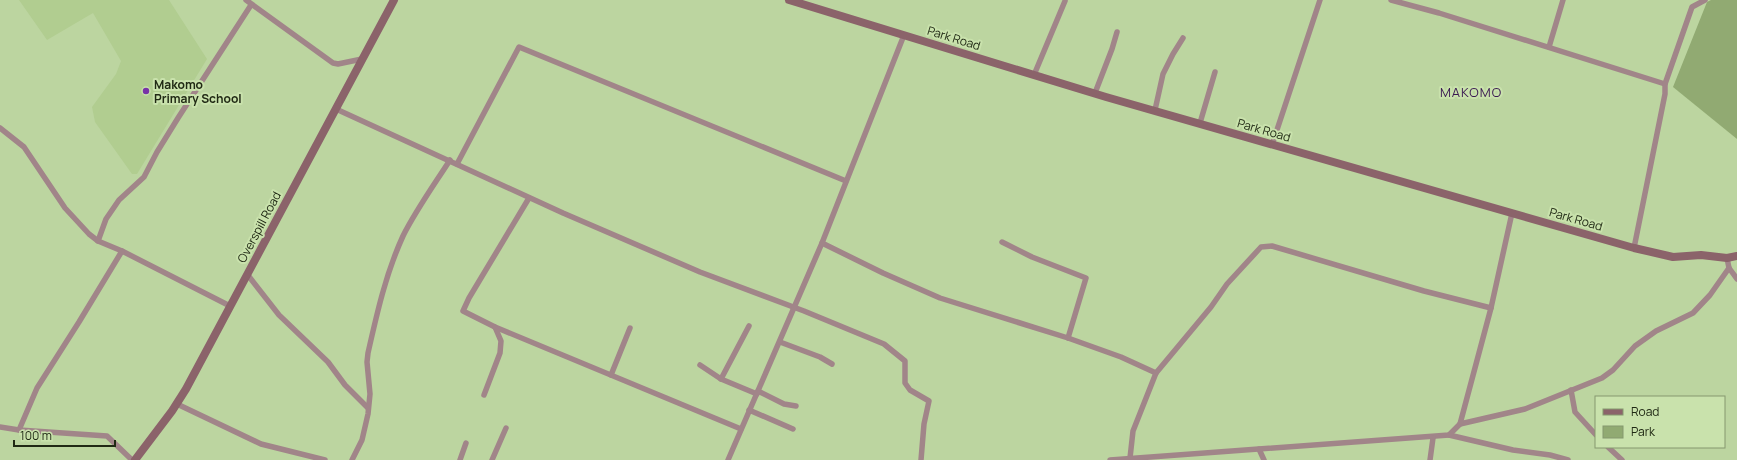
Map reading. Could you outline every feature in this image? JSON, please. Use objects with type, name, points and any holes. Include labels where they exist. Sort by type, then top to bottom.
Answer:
[{"type":"street","points":[[246,0],[333,63],[338,64],[362,59]]},
{"type":"street","name":"Overspill Road","points":[[134,460],[177,404],[394,0]]},
{"type":"street","name":"Park Road","points":[[789,0],[1095,94],[1443,192],[1634,248],[1673,257],[1701,255],[1727,258],[1737,256]]},
{"type":"street","points":[[1272,145],[1320,0]]},
{"type":"street","points":[[1391,0],[1439,13],[1665,84]]},
{"type":"street","points":[[1549,47],[1563,0]]},
{"type":"street","points":[[1634,248],[1665,94],[1665,84],[1692,7],[1704,0]]},
{"type":"street","points":[[1034,75],[1065,1]]},
{"type":"street","points":[[98,241],[106,219],[118,200],[144,177],[157,152],[178,118],[251,5]]},
{"type":"street","points":[[1095,94],[1117,32]]},
{"type":"street","points":[[728,460],[822,243],[904,35]]},
{"type":"street","points":[[1155,110],[1163,74],[1173,54],[1184,38]]},
{"type":"street","points":[[457,164],[519,47],[846,181]]},
{"type":"street","points":[[1200,124],[1215,72]]},
{"type":"street","points":[[336,109],[450,160],[529,198],[700,272],[795,307],[884,344],[905,361],[905,383],[910,390],[929,401],[924,424],[921,460]]},
{"type":"street","points":[[0,128],[24,147],[65,208],[89,234],[98,241],[122,251],[230,306]]},
{"type":"street","points":[[352,460],[362,440],[368,408],[370,386],[367,362],[368,353],[389,272],[410,222],[450,160]]},
{"type":"street","points":[[529,198],[469,298],[463,311],[495,327],[741,429]]},
{"type":"street","points":[[1449,435],[1460,424],[1491,308],[1512,213]]},
{"type":"street","points":[[1002,242],[1032,257],[1086,278],[1068,338]]},
{"type":"street","points":[[822,243],[883,273],[940,298],[1068,338],[1121,357],[1156,373]]},
{"type":"street","points":[[1130,458],[1133,431],[1156,373],[1211,307],[1227,284],[1261,247],[1272,246],[1491,308]]},
{"type":"street","points":[[19,430],[37,388],[122,251]]},
{"type":"street","points":[[1727,258],[1729,268],[1737,279]]},
{"type":"street","points":[[1460,424],[1525,409],[1602,378],[1613,370],[1635,346],[1656,331],[1693,314],[1710,295],[1729,268]]},
{"type":"street","points":[[247,274],[279,315],[328,362],[345,385],[368,408]]},
{"type":"street","points":[[721,379],[749,326]]},
{"type":"street","points":[[484,395],[500,353],[501,340],[495,327]]},
{"type":"street","points":[[611,375],[630,328]]},
{"type":"street","points":[[780,342],[820,357],[832,364]]},
{"type":"street","points":[[700,365],[721,379],[784,404],[796,406]]},
{"type":"street","points":[[1571,390],[1575,412],[1595,434]]},
{"type":"street","points":[[177,404],[261,444],[325,460]]},
{"type":"street","points":[[749,410],[793,429]]},
{"type":"street","points":[[0,427],[19,430],[107,436],[134,460]]},
{"type":"street","points":[[492,460],[506,428]]},
{"type":"street","points":[[1110,460],[1433,438],[1449,435],[1513,450],[1550,455],[1568,460]]},
{"type":"street","points":[[1430,460],[1433,438]]},
{"type":"street","points":[[460,460],[466,443]]},
{"type":"street","points":[[1609,448],[1622,460]]},
{"type":"street","points":[[1259,449],[1264,460]]},
{"type":"shaded area","name":"Makomo Primary School","points":[[19,0],[169,0],[207,59],[137,174],[132,174],[95,122],[92,107],[116,74],[121,61],[93,13],[47,40]]},
{"type":"green space","points":[[1711,0],[1737,0],[1737,139],[1673,87],[1707,2]]},
{"type":"place","name":"Makomo Primary School","points":[[146,91]]},
{"type":"district","name":"MAKOMO","points":[[1471,92]]}]
